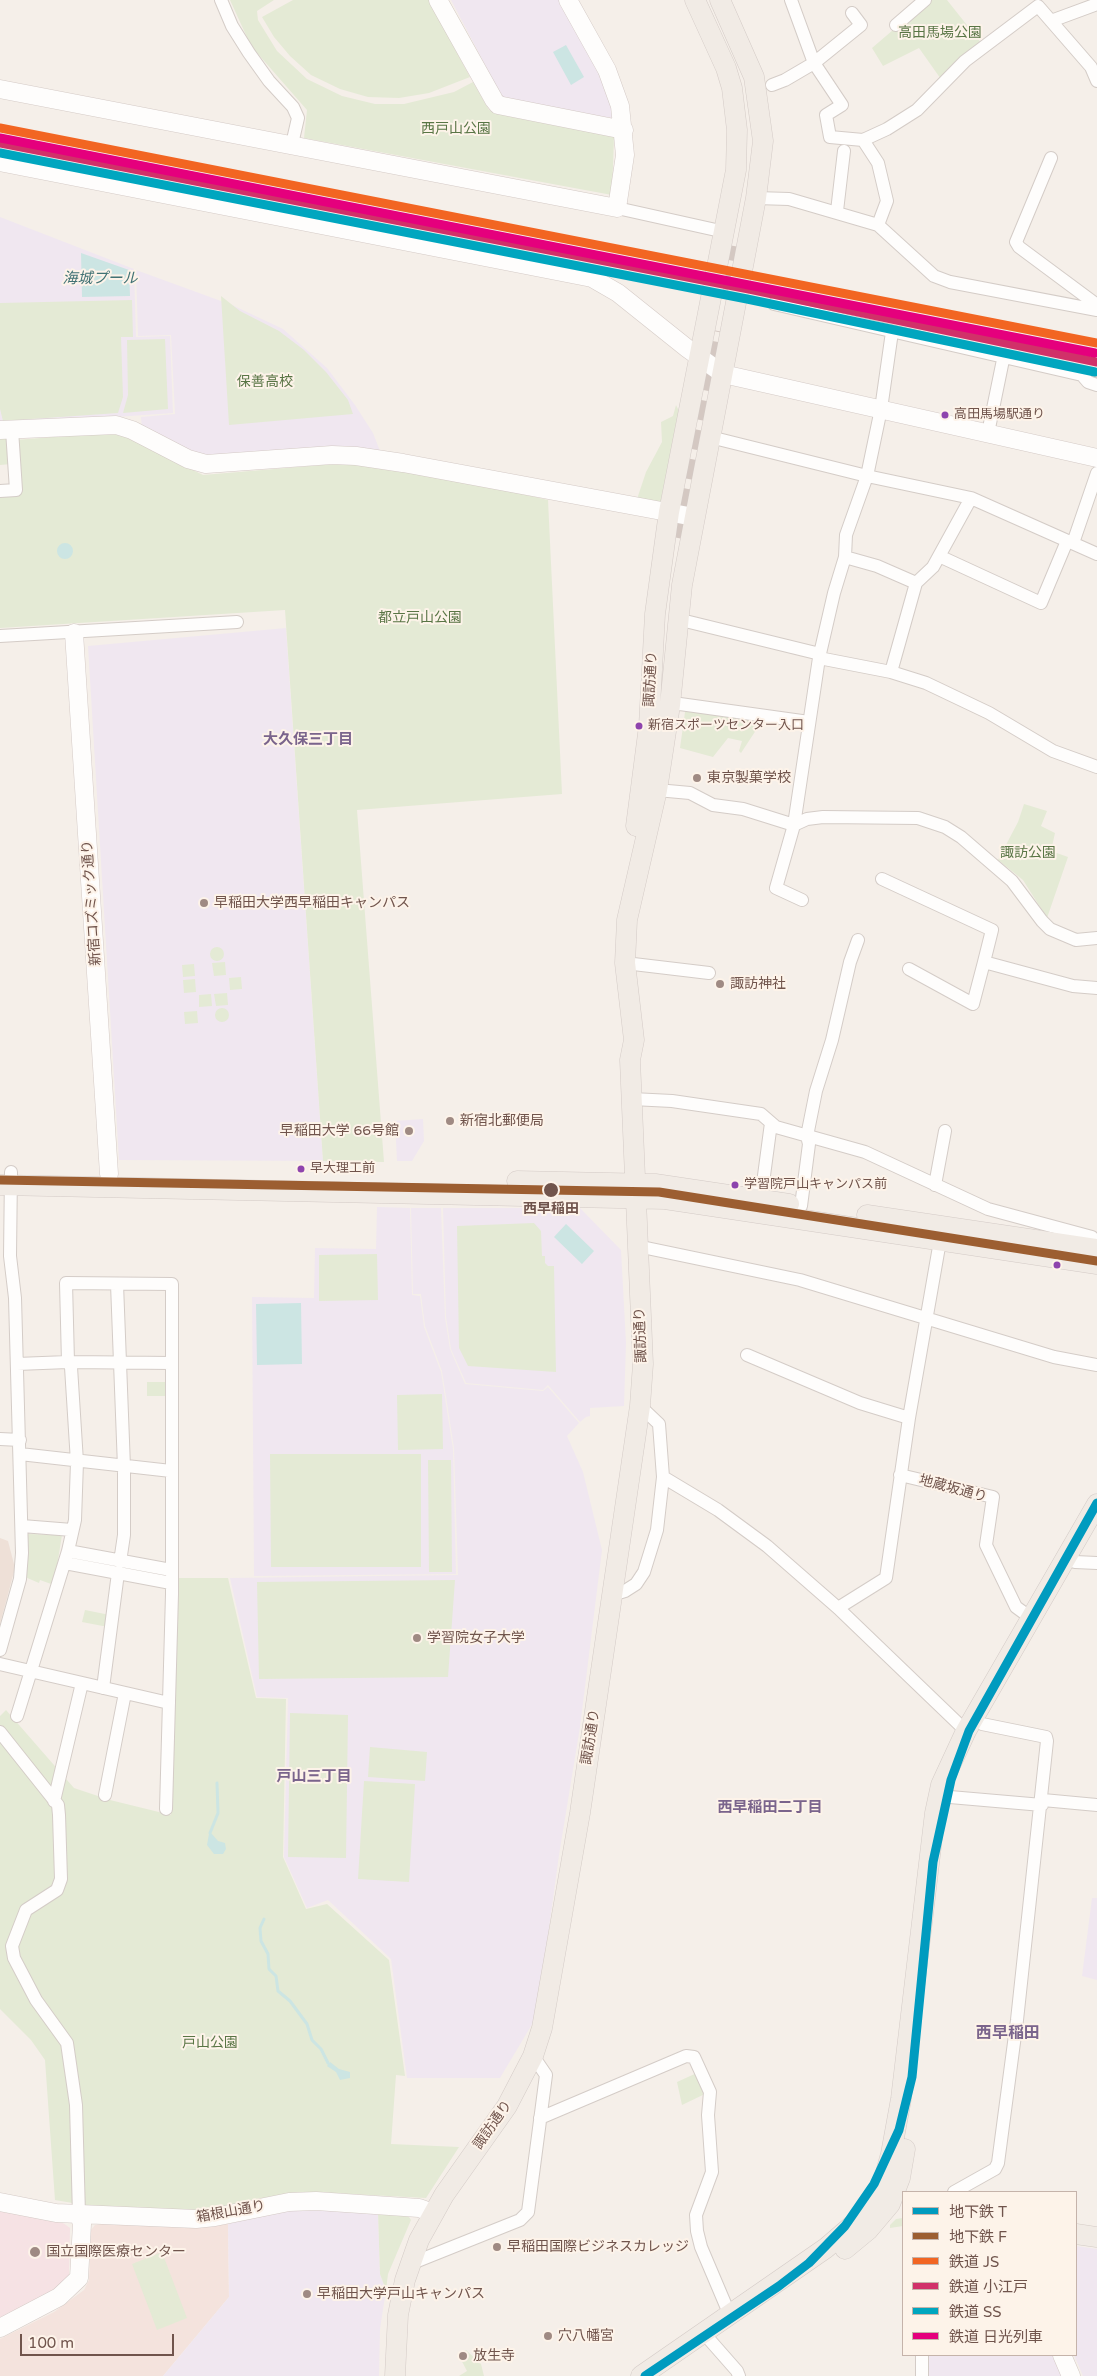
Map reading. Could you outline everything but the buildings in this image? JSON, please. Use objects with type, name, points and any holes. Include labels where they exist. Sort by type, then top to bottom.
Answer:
[{"type":"main road","points":[[695,0],[726,68],[735,106],[738,130],[730,239]]},
{"type":"main road","points":[[708,0],[739,69],[749,116],[748,172],[730,239]]},
{"type":"main road","name":"諏訪通り","points":[[658,728],[670,705],[677,619],[694,517],[756,198],[763,141],[759,100],[746,56],[720,0]]},
{"type":"main road","name":"諏訪通り","points":[[394,2376],[398,2315],[410,2264],[433,2213],[508,2106],[533,2056],[542,2028],[554,1965],[640,1406],[643,1364],[630,1060],[634,1040],[625,963],[625,938],[630,899],[651,790],[658,728],[655,614],[669,512],[700,358],[730,239]]},
{"type":"main road","points":[[718,330],[726,290]]},
{"type":"main road","points":[[658,728],[668,594],[678,538]]},
{"type":"main road","name":"諏訪通り","points":[[630,1060],[623,1042],[614,964],[615,926],[618,898],[636,826],[651,790]]},
{"type":"main road","points":[[5,1179],[109,1174],[636,1190],[753,1198],[801,1206],[1094,1243]]},
{"type":"main road","points":[[5,1179],[636,1190],[665,1199],[1097,1264]]},
{"type":"main road","points":[[656,2376],[708,2338],[854,2242],[873,2225],[892,2197],[900,2178],[919,2050],[950,1797],[974,1728],[1031,1618],[1097,1504]]},
{"type":"main road","points":[[892,2197],[900,2100],[937,1800],[941,1785],[1097,1523]]},
{"type":"main road","points":[[641,2376],[826,2248],[855,2223],[892,2197]]},
{"type":"main road","points":[[1077,2222],[1097,2224]]},
{"type":"main road","points":[[1077,2234],[1097,2237]]},
{"type":"street","points":[[221,0],[232,26],[249,54],[269,81],[293,107],[298,118],[292,144]]},
{"type":"street","points":[[438,0],[498,104],[624,130]]},
{"type":"street","points":[[568,0],[607,70],[620,106],[624,130],[624,169],[617,208]]},
{"type":"street","points":[[791,0],[814,63],[842,105],[826,115],[830,137],[863,140],[887,129],[917,110],[965,61],[1038,6],[1091,67],[1097,81]]},
{"type":"street","points":[[896,25],[925,0]]},
{"type":"street","points":[[1051,21],[1097,4]]},
{"type":"street","points":[[772,85],[785,80],[814,63],[861,25],[852,13]]},
{"type":"street","points":[[0,89],[617,208],[730,239]]},
{"type":"street","points":[[863,140],[878,163],[887,201],[878,225]]},
{"type":"street","points":[[837,211],[844,151]]},
{"type":"street","points":[[1051,158],[1016,242],[1019,247],[1097,304]]},
{"type":"street","points":[[0,162],[592,278],[618,293],[723,374],[1097,458]]},
{"type":"street","points":[[756,198],[789,199],[837,211],[878,225],[934,276],[950,282],[1097,310]]},
{"type":"street","points":[[774,304],[892,332],[1004,355],[1082,375],[1088,382],[1097,385]]},
{"type":"street","points":[[802,900],[776,888],[794,825],[808,722],[834,593],[846,557],[846,535],[867,476],[881,409],[892,332]]},
{"type":"street","points":[[988,433],[1004,355]]},
{"type":"street","points":[[0,491],[16,490],[6,430],[116,425],[132,430],[188,459],[206,464],[332,455],[356,456],[694,517]]},
{"type":"street","points":[[710,438],[867,476],[971,498],[1097,554]]},
{"type":"street","points":[[939,556],[1041,603],[1070,542],[1097,473]]},
{"type":"street","points":[[891,672],[916,583],[924,578],[939,556],[971,498]]},
{"type":"street","points":[[846,557],[877,566],[916,583]]},
{"type":"street","points":[[677,619],[820,656],[891,672],[926,683],[1003,721],[1053,751],[1097,767]]},
{"type":"street","points":[[0,636],[236,622]]},
{"type":"street","name":"新宿コズミック通り","points":[[74,633],[109,1174]]},
{"type":"street","points":[[670,705],[680,704],[808,722]]},
{"type":"street","points":[[651,790],[690,792],[713,805],[743,809],[794,825],[806,819],[823,817],[918,818],[945,827],[961,837],[1012,880],[1050,929],[1076,940],[1097,938]]},
{"type":"street","points":[[882,879],[992,930],[973,1004],[909,969]]},
{"type":"street","points":[[801,1206],[809,1144],[807,1136],[816,1091],[832,1040],[850,962],[858,940]]},
{"type":"street","points":[[984,962],[1073,986],[1097,988]]},
{"type":"street","points":[[625,963],[709,973]]},
{"type":"street","points":[[632,1099],[672,1100],[761,1114],[776,1127],[865,1152],[988,1209],[1094,1243]]},
{"type":"street","points":[[753,1198],[763,1183],[771,1123]]},
{"type":"street","points":[[935,1185],[944,1132]]},
{"type":"street","points":[[0,1650],[20,1579],[22,1526],[15,1298],[5,1179]]},
{"type":"street","points":[[838,1608],[886,1578],[909,1418],[928,1319],[940,1241]]},
{"type":"street","points":[[637,1246],[800,1280],[1054,1357],[1097,1365]]},
{"type":"street","points":[[17,1716],[66,1557],[75,1520],[77,1462],[71,1367],[68,1362],[66,1283],[172,1284],[170,1703],[166,1809]]},
{"type":"street","points":[[103,1688],[124,1535],[124,1467],[117,1284]]},
{"type":"street","points":[[747,1355],[860,1402],[909,1418]]},
{"type":"street","points":[[16,1364],[68,1362],[172,1363]]},
{"type":"street","points":[[612,1595],[633,1587],[644,1572],[657,1530],[664,1476],[659,1424],[640,1406]]},
{"type":"street","points":[[0,1439],[20,1440]]},
{"type":"street","points":[[20,1454],[77,1462],[171,1471]]},
{"type":"street","name":"地蔵坂通り","points":[[900,1475],[993,1497],[986,1545],[1016,1607],[1031,1618]]},
{"type":"street","points":[[664,1476],[718,1510],[766,1546],[974,1728],[1046,1737],[1042,1803],[998,2163],[995,2169],[956,2191]]},
{"type":"street","points":[[22,1526],[72,1530]]},
{"type":"street","points":[[66,1557],[171,1576]]},
{"type":"street","points":[[1075,1562],[1097,1563]]},
{"type":"street","points":[[0,1664],[170,1703]]},
{"type":"street","points":[[54,1800],[82,1683]]},
{"type":"street","points":[[105,1795],[125,1693]]},
{"type":"street","points":[[0,1732],[54,1800],[60,1815],[61,1879],[57,1890],[26,1910],[12,1946],[14,1958],[36,2000],[67,2043],[76,2106],[79,2215],[82,2224],[79,2278],[59,2297],[0,2328]]},
{"type":"street","points":[[950,1797],[1097,1805]]},
{"type":"street","points":[[410,2264],[520,2220],[528,2212],[546,2075],[533,2056]]},
{"type":"street","points":[[540,2118],[686,2056],[694,2057],[710,2092],[708,2115],[712,2172],[696,2215],[697,2231],[701,2247],[730,2314]]},
{"type":"street","name":"箱根山通り","points":[[0,2202],[41,2211],[79,2215],[201,2219],[289,2202],[316,2201],[401,2206],[419,2208],[433,2213]]},
{"type":"street","points":[[708,2338],[737,2371],[739,2376]]},
{"type":"street","points":[[922,2356],[922,2376]]},
{"type":"street","points":[[1062,2356],[1071,2376]]},
{"type":"shaded area","points":[[451,0],[560,0],[607,86],[613,118],[547,109],[503,99]]},
{"type":"shaded area","points":[[0,217],[134,269],[136,337],[170,336],[173,413],[0,425]]},
{"type":"shaded area","points":[[136,270],[232,305],[283,329],[327,368],[373,433],[380,451],[204,456],[187,453],[142,430],[141,417],[175,414],[171,335],[138,336]]},
{"type":"shaded area","name":"早稲田大学西早稲田キャンパス","points":[[286,628],[323,1161],[119,1160],[88,646]]},
{"type":"shaded area","name":"早稲田大学 66号館","points":[[423,1119],[424,1141],[412,1161],[397,1161],[395,1121]]},
{"type":"shaded area","points":[[377,1207],[410,1208],[412,1295],[420,1296],[424,1327],[441,1372],[453,1449],[456,1574],[254,1576],[252,1297],[314,1298],[315,1248],[376,1249]]},
{"type":"shaded area","name":"学習院女子大学","points":[[411,1208],[441,1208],[445,1318],[450,1349],[465,1384],[543,1391],[548,1387],[579,1423],[567,1436],[583,1472],[602,1550],[580,1727],[559,1855],[537,2016],[500,2078],[407,2078],[391,1959],[328,1900],[307,1908],[284,1857],[288,1698],[257,1697],[230,1578],[458,1575],[454,1448],[442,1371],[425,1326],[421,1294],[413,1294]]},
{"type":"shaded area","points":[[443,1208],[580,1208],[621,1250],[626,1343],[624,1406],[590,1408],[590,1416],[580,1422],[548,1385],[543,1390],[466,1383],[451,1349],[446,1317]]},
{"type":"shaded area","points":[[0,1538],[8,1541],[15,1568],[0,1624]]},
{"type":"shaded area","points":[[1092,1898],[1097,1898],[1097,1980],[1082,1976]]},
{"type":"shaded area","name":"早稲田大学戸山キャンパス","points":[[302,2208],[378,2211],[380,2274],[386,2290],[380,2329],[379,2376],[163,2376],[229,2297],[228,2224],[278,2211]]},
{"type":"shaded area","name":"国立国際医療センター","points":[[0,2211],[63,2223],[70,2228],[69,2276],[53,2291],[0,2319]]},
{"type":"shaded area","points":[[107,2223],[183,2227],[228,2224],[229,2297],[163,2376],[0,2376],[0,2339],[54,2312],[84,2290],[89,2280],[91,2230],[95,2225]]},
{"type":"shaded area","points":[[1077,2246],[1097,2249],[1097,2376],[1083,2376],[1074,2356],[1077,2356]]},
{"type":"shaded area","points":[[926,2356],[1055,2356],[1063,2376],[926,2376]]},
{"type":"green space","name":"西戸山公園","points":[[230,0],[274,0],[257,11],[258,20],[277,51],[307,79],[342,96],[375,104],[404,104],[454,92],[473,82],[489,110],[614,137],[612,195],[304,138],[307,110],[251,46]]},
{"type":"green space","points":[[293,0],[429,0],[470,77],[429,93],[399,98],[368,97],[340,89],[311,75],[290,56],[274,37],[262,17]]},
{"type":"green space","name":"高田馬場公園","points":[[928,0],[947,0],[982,44],[943,82],[919,48],[883,66],[872,48]]},
{"type":"green space","name":"保善高校","points":[[221,296],[240,311],[279,331],[304,350],[326,372],[348,400],[353,414],[229,425]]},
{"type":"green space","points":[[132,300],[133,337],[121,337],[123,397],[118,413],[3,421],[0,409],[0,303]]},
{"type":"green space","points":[[165,339],[168,409],[123,413],[128,395],[127,340]]},
{"type":"green space","points":[[676,405],[681,415],[662,503],[637,499],[646,472],[662,442],[661,422],[673,416]]},
{"type":"green space","name":"都立戸山公園","points":[[117,432],[203,475],[345,463],[463,480],[548,500],[562,794],[357,810],[384,1162],[323,1161],[285,610],[0,628],[0,490],[14,488],[15,440]]},
{"type":"green space","points":[[0,438],[9,438],[11,464],[0,465]]},
{"type":"green space","points":[[689,709],[764,718],[741,753],[739,751],[742,741],[728,738],[713,757],[680,748],[685,712]]},
{"type":"green space","name":"諏訪公園","points":[[1024,804],[1047,811],[1041,826],[1055,833],[1051,851],[1068,857],[1047,918],[1023,880],[998,860],[1018,822]]},
{"type":"green space","points":[[217,947],[222,949],[224,954],[222,959],[217,961],[212,959],[210,954],[212,949]]},
{"type":"green space","points":[[225,962],[226,975],[214,976],[212,963]]},
{"type":"green space","points":[[194,964],[195,976],[183,977],[182,965]]},
{"type":"green space","points":[[241,977],[242,989],[230,990],[229,978]]},
{"type":"green space","points":[[195,979],[196,992],[184,993],[183,980]]},
{"type":"green space","points":[[227,993],[228,1005],[216,1006],[214,994]]},
{"type":"green space","points":[[211,994],[212,1006],[199,1007],[199,995]]},
{"type":"green space","points":[[222,1008],[227,1010],[229,1015],[227,1020],[222,1022],[217,1020],[215,1015],[217,1010]]},
{"type":"green space","points":[[197,1011],[198,1023],[185,1024],[184,1012]]},
{"type":"green space","points":[[534,1223],[541,1231],[542,1256],[545,1256],[545,1263],[548,1266],[554,1266],[556,1372],[468,1366],[459,1348],[457,1226]]},
{"type":"green space","points":[[377,1254],[378,1300],[319,1301],[319,1255]]},
{"type":"green space","points":[[147,1382],[169,1382],[169,1396],[147,1396]]},
{"type":"green space","points":[[442,1394],[443,1449],[398,1450],[397,1395]]},
{"type":"green space","points":[[270,1454],[421,1454],[421,1567],[271,1567]]},
{"type":"green space","points":[[428,1460],[451,1460],[452,1572],[429,1572]]},
{"type":"green space","points":[[28,1534],[62,1535],[54,1585],[40,1580],[39,1583],[25,1577]]},
{"type":"green space","name":"戸山公園","points":[[177,1578],[228,1578],[256,1698],[286,1699],[283,1857],[306,1909],[327,1904],[389,1960],[405,2076],[396,2075],[391,2144],[459,2147],[426,2198],[313,2192],[274,2197],[208,2212],[96,2207],[55,2200],[45,2060],[31,2040],[0,2009],[0,1716],[6,1710],[74,1788],[110,1800],[171,1815]]},
{"type":"green space","points":[[455,1580],[448,1677],[259,1679],[257,1582]]},
{"type":"green space","points":[[85,1610],[110,1615],[108,1627],[82,1622]]},
{"type":"green space","points":[[290,1713],[348,1715],[346,1858],[288,1857]]},
{"type":"green space","points":[[370,1747],[427,1752],[425,1781],[368,1777]]},
{"type":"green space","points":[[364,1781],[415,1784],[409,1882],[358,1879]]},
{"type":"green space","points":[[699,2072],[709,2092],[682,2105],[677,2082]]},
{"type":"green space","points":[[378,2211],[407,2214],[411,2220],[388,2274],[386,2290],[380,2274]]},
{"type":"green space","points":[[902,2218],[902,2226],[890,2228],[890,2225],[896,2219]]},
{"type":"green space","points":[[162,2252],[187,2318],[157,2330],[132,2264]]},
{"type":"green space","points":[[466,2350],[481,2364],[484,2376],[459,2376],[467,2371],[458,2354]]},
{"type":"water","points":[[566,45],[584,77],[571,85],[553,52]]},
{"type":"water","name":"海城プール","points":[[81,253],[129,270],[130,296],[82,297]]},
{"type":"water","points":[[65,543],[73,551],[65,559],[57,551]]},
{"type":"water","points":[[566,1224],[594,1251],[582,1264],[554,1237]]},
{"type":"water","points":[[301,1303],[302,1364],[257,1365],[256,1304]]},
{"type":"water","points":[[211,1833],[218,1841],[225,1843],[226,1849],[223,1854],[214,1854],[207,1845],[209,1834]]},
{"type":"water","points":[[330,2062],[339,2069],[350,2072],[350,2078],[340,2080],[336,2072],[327,2066]]},
{"type":"waterway","points":[[210,1833],[218,1813],[217,1783]]},
{"type":"waterway","points":[[264,1919],[260,1928],[261,1941],[268,1954],[269,1969],[276,1976],[278,1991],[290,2001],[307,2024],[312,2040],[321,2049],[328,2063]]},
{"type":"tunnel","points":[[726,290],[734,246]]},
{"type":"tunnel","points":[[678,538],[718,331]]},
{"type":"tunnel","points":[[1095,377],[1097,371]]},
{"type":"metro line","name":"F","points":[[0,1180],[659,1192],[1097,1261]]},
{"type":"metro line","name":"T","points":[[645,2376],[779,2286],[809,2263],[845,2226],[874,2184],[899,2130],[912,2077],[933,1862],[951,1780],[969,1731],[1097,1503]]},
{"type":"rail line","name":"JS","points":[[0,128],[1097,343]]},
{"type":"rail line","name":"日光列車","points":[[0,138],[1095,353]]},
{"type":"rail line","name":"小江戸","points":[[0,143],[749,289],[1097,362]]},
{"type":"rail line","name":"SS","points":[[0,153],[747,299],[1095,372]]},
{"type":"place","name":"高田馬場駅通り","points":[[945,415]]},
{"type":"place","name":"新宿スポーツセンター入口","points":[[639,726]]},
{"type":"place","name":"東京製菓学校","points":[[697,778]]},
{"type":"place","name":"早稲田大学西早稲田キャンパス","points":[[204,903]]},
{"type":"place","name":"諏訪神社","points":[[720,984]]},
{"type":"place","name":"新宿北郵便局","points":[[450,1121]]},
{"type":"place","name":"早稲田大学 66号館","points":[[409,1131]]},
{"type":"place","name":"早大理工前","points":[[301,1169]]},
{"type":"place","name":"学習院戸山キャンパス前","points":[[735,1185]]},
{"type":"place","name":"西早稲田","points":[[551,1190]]},
{"type":"place","name":"学習院女子大学","points":[[417,1638]]},
{"type":"place","name":"早稲田国際ビジネスカレッジ","points":[[497,2247]]},
{"type":"place","name":"国立国際医療センター","points":[[35,2252]]},
{"type":"place","name":"早稲田大学戸山キャンパス","points":[[307,2294]]},
{"type":"place","name":"穴八幡宮","points":[[548,2336]]},
{"type":"place","name":"放生寺","points":[[463,2356]]},
{"type":"district","name":"大久保三丁目","points":[[308,740]]},
{"type":"district","name":"戸山三丁目","points":[[314,1777]]},
{"type":"district","name":"西早稲田二丁目","points":[[770,1808]]},
{"type":"district","name":"西早稲田","points":[[1008,2034]]}]
